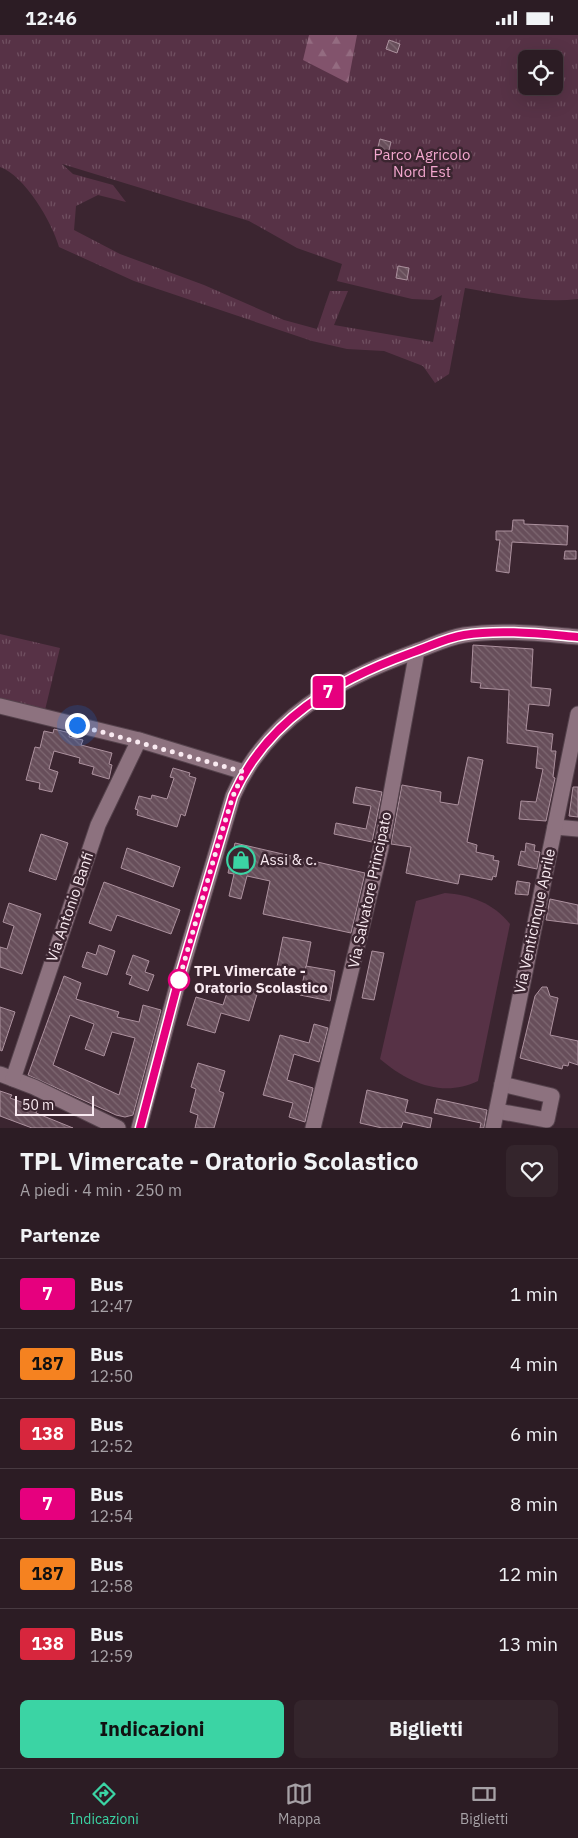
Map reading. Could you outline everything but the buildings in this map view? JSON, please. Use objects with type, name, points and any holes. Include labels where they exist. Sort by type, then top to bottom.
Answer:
[{"type":"street","points":[[137,1128],[233,796],[244,772],[276,730],[302,708],[373,668],[440,641],[466,635],[524,634],[578,637]]},
{"type":"street","name":"Via Salvatore Principato","points":[[313,1128],[381,848],[417,651]]},
{"type":"street","points":[[0,706],[139,740],[244,772]]},
{"type":"street","name":"Via Venticinque Aprile","points":[[493,1128],[555,827],[576,735],[578,714]]},
{"type":"street","name":"Via Antonio Banfi","points":[[7,1076],[98,825],[139,740]]},
{"type":"street","points":[[555,827],[578,829]]},
{"type":"street","points":[[7,1076],[118,1128]]},
{"type":"street","points":[[497,1111],[547,1121],[552,1096],[502,1084]]},
{"type":"green space","name":"Parco Agricolo Nord Est","points":[[0,35],[578,35],[578,299],[536,299],[465,288],[449,374],[435,383],[423,366],[384,351],[347,349],[312,341],[134,281],[59,247],[44,213],[36,201],[19,180],[0,167]],"holes":[[[62,164],[249,221],[297,248],[342,264],[337,281],[412,299],[433,300],[442,295],[433,342],[334,325],[348,291],[330,291],[317,329],[284,320],[204,285],[120,254],[74,230],[76,206],[98,195],[126,202],[113,185],[73,174]]]},
{"type":"green space","points":[[309,35],[357,35],[348,83],[303,60]]},
{"type":"green space","points":[[0,634],[60,648],[45,710],[0,700]]},
{"type":"green space","points":[[445,893],[481,901],[489,905],[510,924],[478,1081],[452,1088],[439,1088],[414,1081],[391,1068],[380,1059],[416,901]]},
{"type":"bus line","name":"7","points":[[140,1128],[180,975],[233,796],[244,772],[276,730],[302,708],[344,683],[396,658],[448,639],[488,633],[578,637]]},
{"type":"place","name":"Assi & c.","points":[[241,860]]},
{"type":"place","name":"TPL Vimercate - Oratorio Scolastico","points":[[179,980]]},
{"type":"route","points":[[77,725],[139,740],[244,772],[233,796],[179,980]]}]
